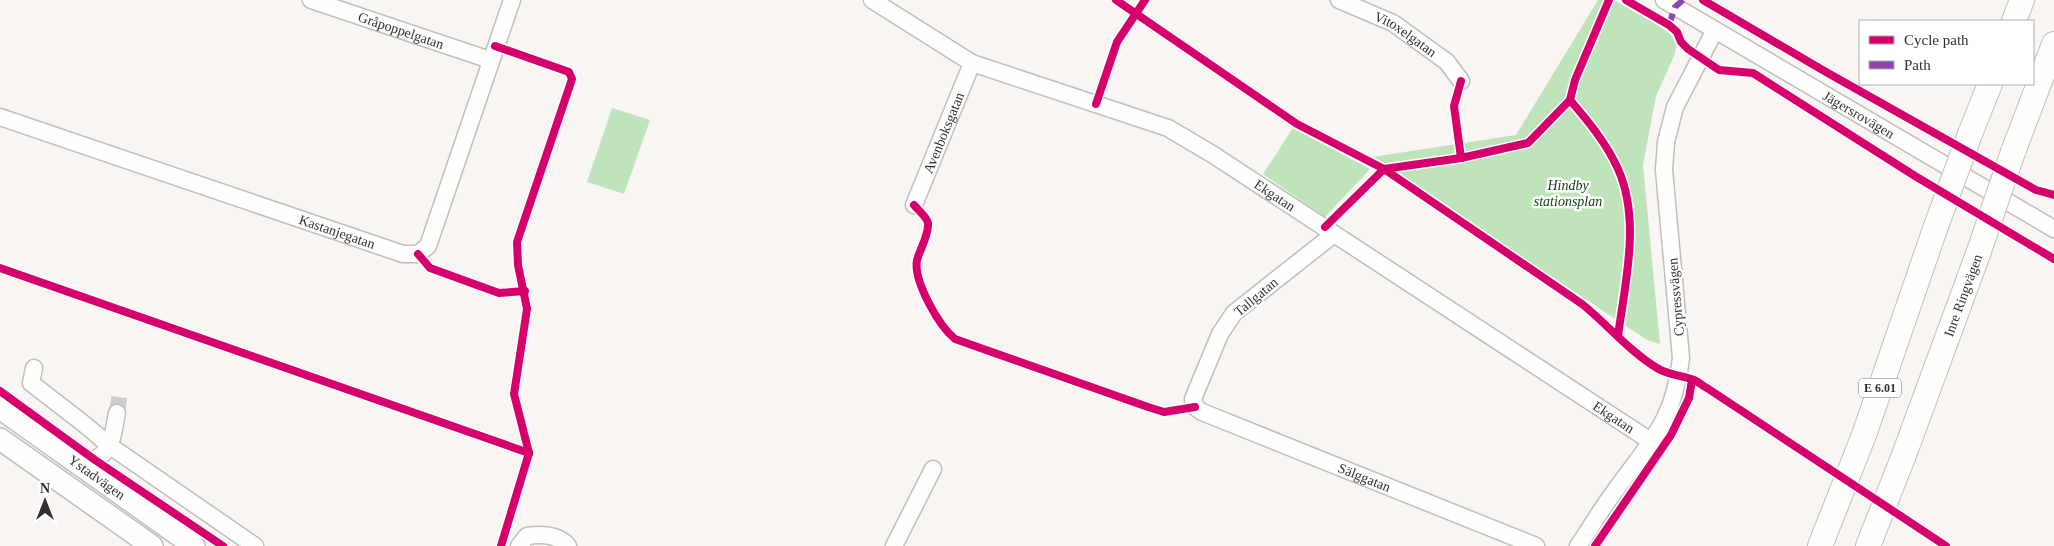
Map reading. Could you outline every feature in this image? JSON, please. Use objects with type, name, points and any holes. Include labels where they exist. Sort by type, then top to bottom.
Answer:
[{"type":"highway","points":[[2014,20],[2022,0]]},
{"type":"highway","name":"Inre Ringvägen","points":[[1868,546],[1978,254],[2013,152],[2054,44]]},
{"type":"highway","name":"E 6.01","points":[[1820,546],[1864,435],[1935,229],[1990,85]]},
{"type":"main road","name":"Ystadvägen","points":[[0,408],[194,546]]},
{"type":"main road","name":"Ystadvägen","points":[[0,439],[152,546]]},
{"type":"street","name":"Gråpoppelgatan","points":[[311,0],[490,60]]},
{"type":"street","name":"Kastanjegatan","points":[[0,117],[403,254],[418,254],[428,246],[512,0]]},
{"type":"street","name":"Ekgatan","points":[[872,0],[972,62],[1168,128],[1212,154],[1652,442]]},
{"type":"street","name":"Vitoxelgatan","points":[[1340,0],[1393,23],[1447,62],[1461,81]]},
{"type":"street","name":"Jägersrovägen","points":[[1664,0],[2054,229]]},
{"type":"street","name":"Cypressvägen","points":[[1578,546],[1612,494],[1652,442],[1671,407],[1678,382],[1681,358],[1664,170],[1666,142],[1675,107],[1716,30]]},
{"type":"street","name":"Avenboksgatan","points":[[914,205],[972,62]]},
{"type":"street","name":"Tallgatan","points":[[1195,407],[1193,399],[1220,334],[1234,313],[1334,234]]},
{"type":"street","points":[[33,376],[110,446],[255,546]]},
{"type":"street","name":"Sälggatan","points":[[1195,407],[1202,412],[1536,546]]},
{"type":"street","points":[[81,466],[97,460],[110,446],[117,413]]},
{"type":"street","points":[[894,546],[933,469]]},
{"type":"street","points":[[520,546],[527,536],[543,534],[565,542],[568,546]]},
{"type":"green space","name":"Hindby stationsplan","points":[[1598,0],[1614,0],[1670,34],[1677,44],[1674,56],[1656,96],[1643,165],[1660,344],[1647,340],[1372,157],[1516,135]]},
{"type":"green space","points":[[612,108],[650,120],[624,194],[587,182]]},
{"type":"green space","points":[[1293,128],[1370,169],[1325,217],[1263,174]]},
{"type":"tunnel","points":[[117,413],[120,392]]},
{"type":"marked path","points":[[1669,25],[1675,7],[1683,0]]},
{"type":"cycle path","points":[[1116,0],[1297,124],[1384,169],[1582,304],[1637,354],[1657,368],[1667,373],[1698,382],[1946,546]]},
{"type":"cycle path","points":[[1096,104],[1117,42],[1145,0]]},
{"type":"cycle path","points":[[1325,227],[1384,169],[1461,158],[1528,143],[1570,100],[1575,80],[1609,0]]},
{"type":"cycle path","points":[[1626,0],[1669,25],[1677,32],[1681,42],[1688,49],[1719,70],[1753,73],[1915,176],[2054,259]]},
{"type":"cycle path","points":[[1703,0],[1826,72],[2036,190],[2054,195]]},
{"type":"cycle path","points":[[495,46],[569,72],[572,79],[517,242],[518,265],[527,309],[514,394],[529,453]]},
{"type":"cycle path","points":[[1461,81],[1454,106],[1461,158]]},
{"type":"cycle path","points":[[1570,100],[1603,142],[1618,169],[1625,189],[1629,209],[1629,252],[1618,336]]},
{"type":"cycle path","points":[[914,205],[928,223],[926,237],[917,260],[919,279],[928,303],[955,339],[1164,412],[1195,407]]},
{"type":"cycle path","points":[[418,254],[430,268],[499,293],[525,291]]},
{"type":"cycle path","points":[[0,268],[529,453]]},
{"type":"cycle path","points":[[1595,546],[1671,435],[1689,398],[1692,380]]},
{"type":"cycle path","points":[[0,391],[95,460],[223,546]]},
{"type":"cycle path","points":[[501,546],[529,453]]}]
